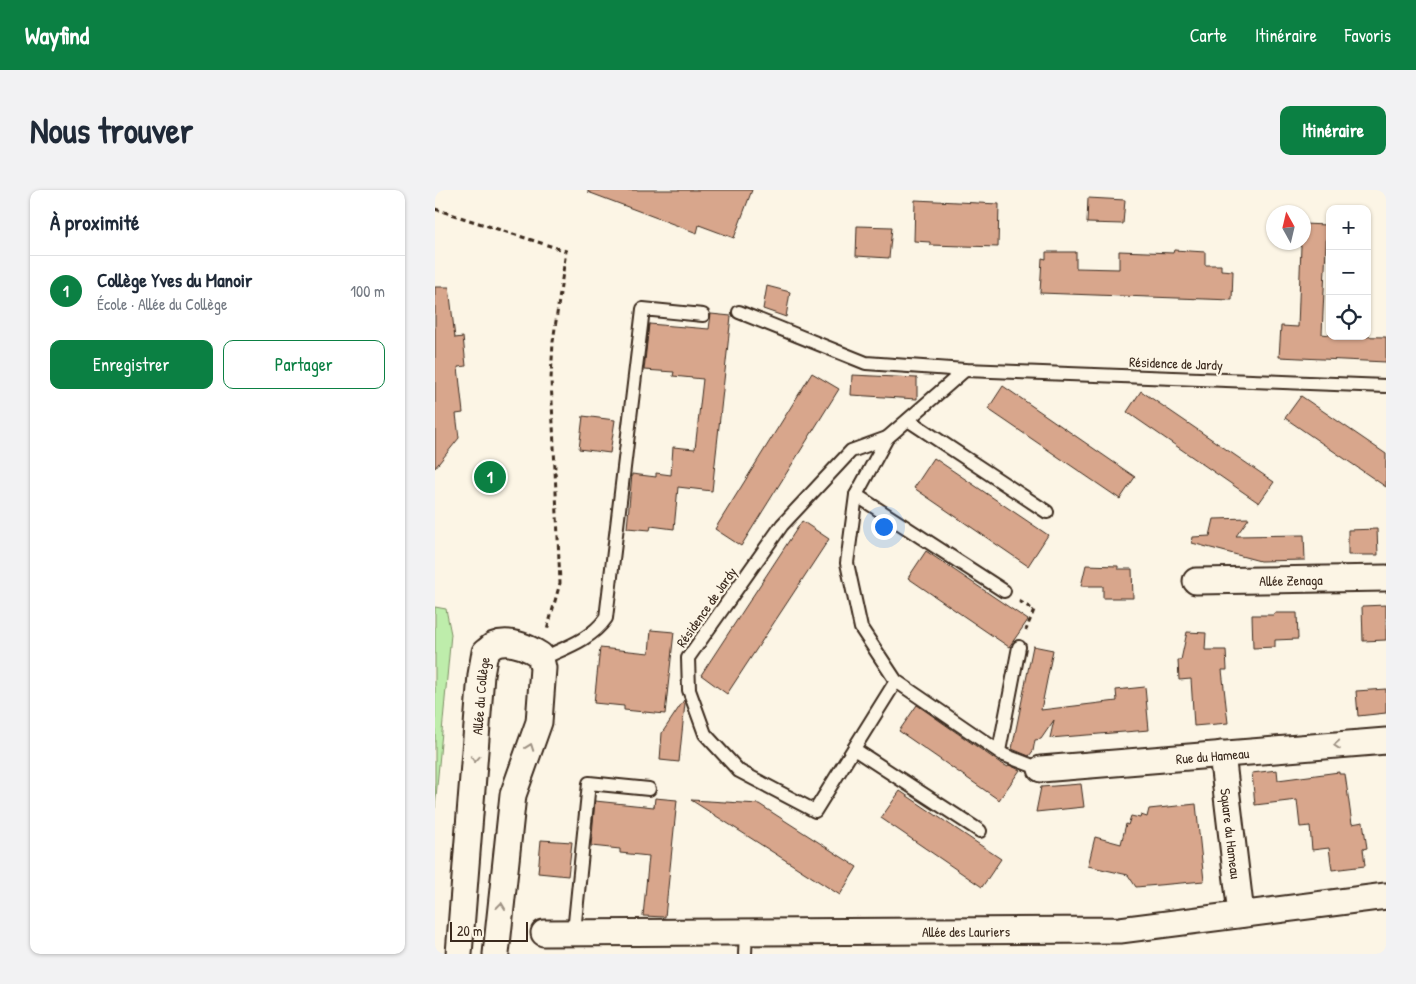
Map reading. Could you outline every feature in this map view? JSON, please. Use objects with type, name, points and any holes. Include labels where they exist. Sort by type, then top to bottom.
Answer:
[{"type":"street","name":"Allée Zenaga","points":[[1196,581],[1386,578]]},
{"type":"street","name":"Allée du Collège","points":[[459,954],[481,675],[485,652],[493,646],[504,643],[528,648],[541,657]]},
{"type":"street","points":[[496,954],[513,795],[539,722],[543,668],[541,657]]},
{"type":"street","name":"Rue du Hameau","points":[[1041,769],[1386,741]]},
{"type":"street","name":"Square du Hameau","points":[[1222,754],[1241,914]]},
{"type":"street","name":"Allée des Lauriers","points":[[544,933],[574,932],[746,943],[1120,930],[1386,896]]},
{"type":"lane","points":[[541,657],[579,642],[601,626],[606,618],[643,309],[703,315]]},
{"type":"lane","name":"Résidence de Jardy","points":[[739,312],[866,363],[965,370],[1386,386]]},
{"type":"lane","name":"Résidence de Jardy","points":[[897,681],[815,811],[739,771],[705,734],[689,690],[688,658],[782,525],[851,451],[887,438],[965,370]]},
{"type":"lane","points":[[908,420],[1047,512]]},
{"type":"lane","name":"Résidence de Jardy","points":[[887,438],[856,495],[847,563],[861,628],[897,681],[1003,754],[1041,769]]},
{"type":"lane","points":[[856,495],[1004,591]]},
{"type":"lane","points":[[999,751],[1019,647]]},
{"type":"lane","points":[[854,749],[980,832]]},
{"type":"lane","points":[[574,932],[589,783],[649,789]]},
{"type":"path","points":[[435,209],[566,251],[553,342],[551,379],[560,583],[541,657]]},
{"type":"path","points":[[1004,591],[1034,610],[1019,647]]},
{"type":"green space","points":[[435,607],[446,609],[451,634],[435,808]]},
{"type":"building","points":[[588,190],[752,190],[734,238],[699,225],[697,233],[588,192]]},
{"type":"building","points":[[1088,198],[1125,200],[1123,224],[1087,223]]},
{"type":"building","points":[[915,200],[999,204],[998,247],[930,245],[930,242],[914,241]]},
{"type":"building","points":[[1311,224],[1326,225],[1322,334],[1326,334],[1326,340],[1371,340],[1371,337],[1386,337],[1386,362],[1279,357],[1281,326],[1298,327],[1301,250],[1311,250]]},
{"type":"building","points":[[857,226],[892,227],[889,258],[856,256]]},
{"type":"building","points":[[1174,250],[1205,252],[1205,265],[1221,265],[1221,270],[1233,271],[1232,300],[1040,293],[1042,258],[1046,259],[1046,252],[1076,252],[1076,268],[1119,269],[1119,251],[1173,253]]},
{"type":"building","points":[[767,286],[790,292],[786,317],[763,309]]},
{"type":"building","points":[[435,287],[449,287],[455,338],[463,337],[466,366],[458,367],[463,413],[456,414],[459,438],[435,468]]},
{"type":"building","points":[[711,314],[731,316],[712,491],[678,487],[674,529],[651,526],[650,530],[627,528],[632,474],[656,477],[656,473],[671,475],[673,447],[695,449],[703,379],[673,376],[674,372],[644,370],[649,324],[709,329]]},
{"type":"building","points":[[812,373],[839,389],[741,546],[715,529]]},
{"type":"building","points":[[852,375],[917,378],[917,399],[851,395]]},
{"type":"building","points":[[1003,386],[1135,477],[1120,499],[988,409]]},
{"type":"building","points":[[1141,391],[1274,482],[1259,503],[1127,412]]},
{"type":"building","points":[[1301,396],[1386,454],[1386,487],[1285,418]]},
{"type":"building","points":[[583,416],[615,420],[610,453],[579,449]]},
{"type":"building","points":[[934,458],[1048,535],[1028,566],[914,488]]},
{"type":"building","points":[[1249,518],[1236,536],[1304,535],[1305,560],[1260,561],[1192,543],[1193,537],[1210,536],[1214,519]]},
{"type":"building","points":[[802,521],[829,539],[727,694],[701,675]]},
{"type":"building","points":[[1377,529],[1378,555],[1348,555],[1348,530]]},
{"type":"building","points":[[926,551],[1028,620],[1009,647],[908,578]]},
{"type":"building","points":[[1086,565],[1118,566],[1118,569],[1132,569],[1133,598],[1103,598],[1103,586],[1081,586]]},
{"type":"building","points":[[1386,605],[1386,640],[1363,641],[1362,606]]},
{"type":"building","points":[[1274,613],[1297,613],[1298,639],[1275,640],[1275,647],[1253,648],[1252,615],[1274,615]]},
{"type":"building","points":[[651,630],[674,632],[665,714],[624,710],[624,706],[594,703],[600,648],[649,653]]},
{"type":"building","points":[[1187,632],[1206,633],[1205,650],[1226,650],[1227,670],[1222,670],[1228,723],[1194,726],[1191,679],[1179,680],[1178,660],[1181,660]]},
{"type":"building","points":[[1033,646],[1053,650],[1041,710],[1117,701],[1116,690],[1145,687],[1149,730],[1050,738],[1054,720],[1041,739],[1035,740],[1033,751],[1029,756],[1012,749]]},
{"type":"building","points":[[1386,689],[1386,713],[1358,716],[1356,691]]},
{"type":"building","points":[[684,700],[679,762],[660,760],[662,733]]},
{"type":"building","points":[[917,705],[999,762],[1020,770],[999,800],[899,731]]},
{"type":"building","points":[[1277,770],[1278,780],[1339,772],[1339,774],[1345,774],[1352,824],[1363,822],[1367,848],[1363,849],[1365,866],[1332,870],[1329,848],[1312,850],[1310,826],[1300,827],[1297,800],[1255,805],[1252,773]]},
{"type":"building","points":[[1081,784],[1084,807],[1036,812],[1041,787]]},
{"type":"building","points":[[900,791],[1001,859],[982,887],[881,818]]},
{"type":"building","points":[[655,798],[677,800],[665,917],[643,916],[649,856],[620,853],[620,849],[591,846],[595,801],[654,807]]},
{"type":"building","points":[[691,800],[759,804],[857,867],[840,895]]},
{"type":"building","points":[[1196,804],[1204,881],[1136,887],[1128,875],[1088,866],[1095,837],[1121,844],[1126,824],[1128,825],[1131,816],[1140,818],[1141,815],[1147,817],[1149,809]]},
{"type":"building","points":[[541,840],[572,842],[568,876],[538,873]]},
{"type":"place","name":"Collège Yves du Manoir","points":[[490,477]]}]
